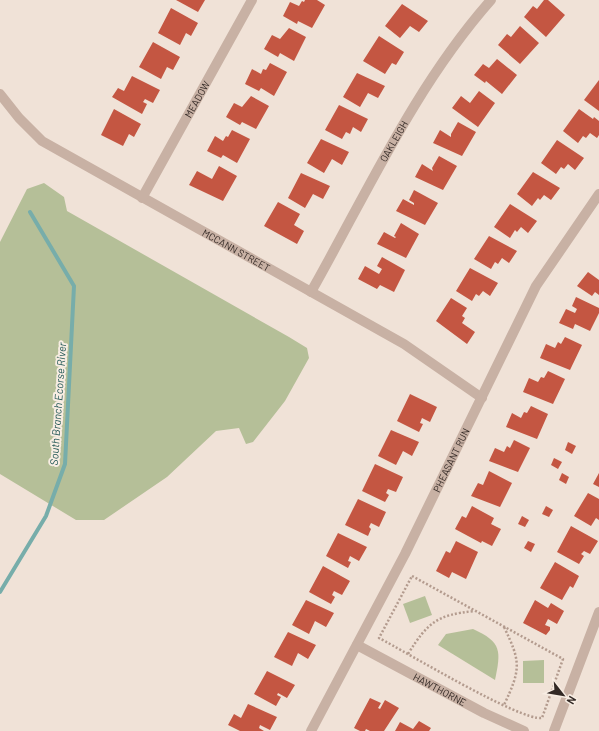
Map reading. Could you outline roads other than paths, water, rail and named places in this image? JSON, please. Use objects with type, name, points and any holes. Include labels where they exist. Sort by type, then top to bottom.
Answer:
[{"type":"street","name":"MEADOW","points":[[142,198],[252,0]]},
{"type":"street","name":"OAKLEIGH","points":[[311,292],[423,90],[461,35],[491,0]]},
{"type":"street","name":"MCCANN STREET","points":[[0,94],[19,118],[42,141],[404,344],[482,398]]},
{"type":"street","name":"PHEASANT RUN","points":[[310,731],[357,646],[405,554],[536,286],[599,194]]},
{"type":"street","points":[[554,731],[599,612]]},
{"type":"street","name":"HAWTHORNE","points":[[357,646],[484,713],[524,731]]},
{"type":"waterway","name":"South Branch Ecorse River","points":[[0,592],[46,516],[65,464],[74,286],[30,212]]}]
